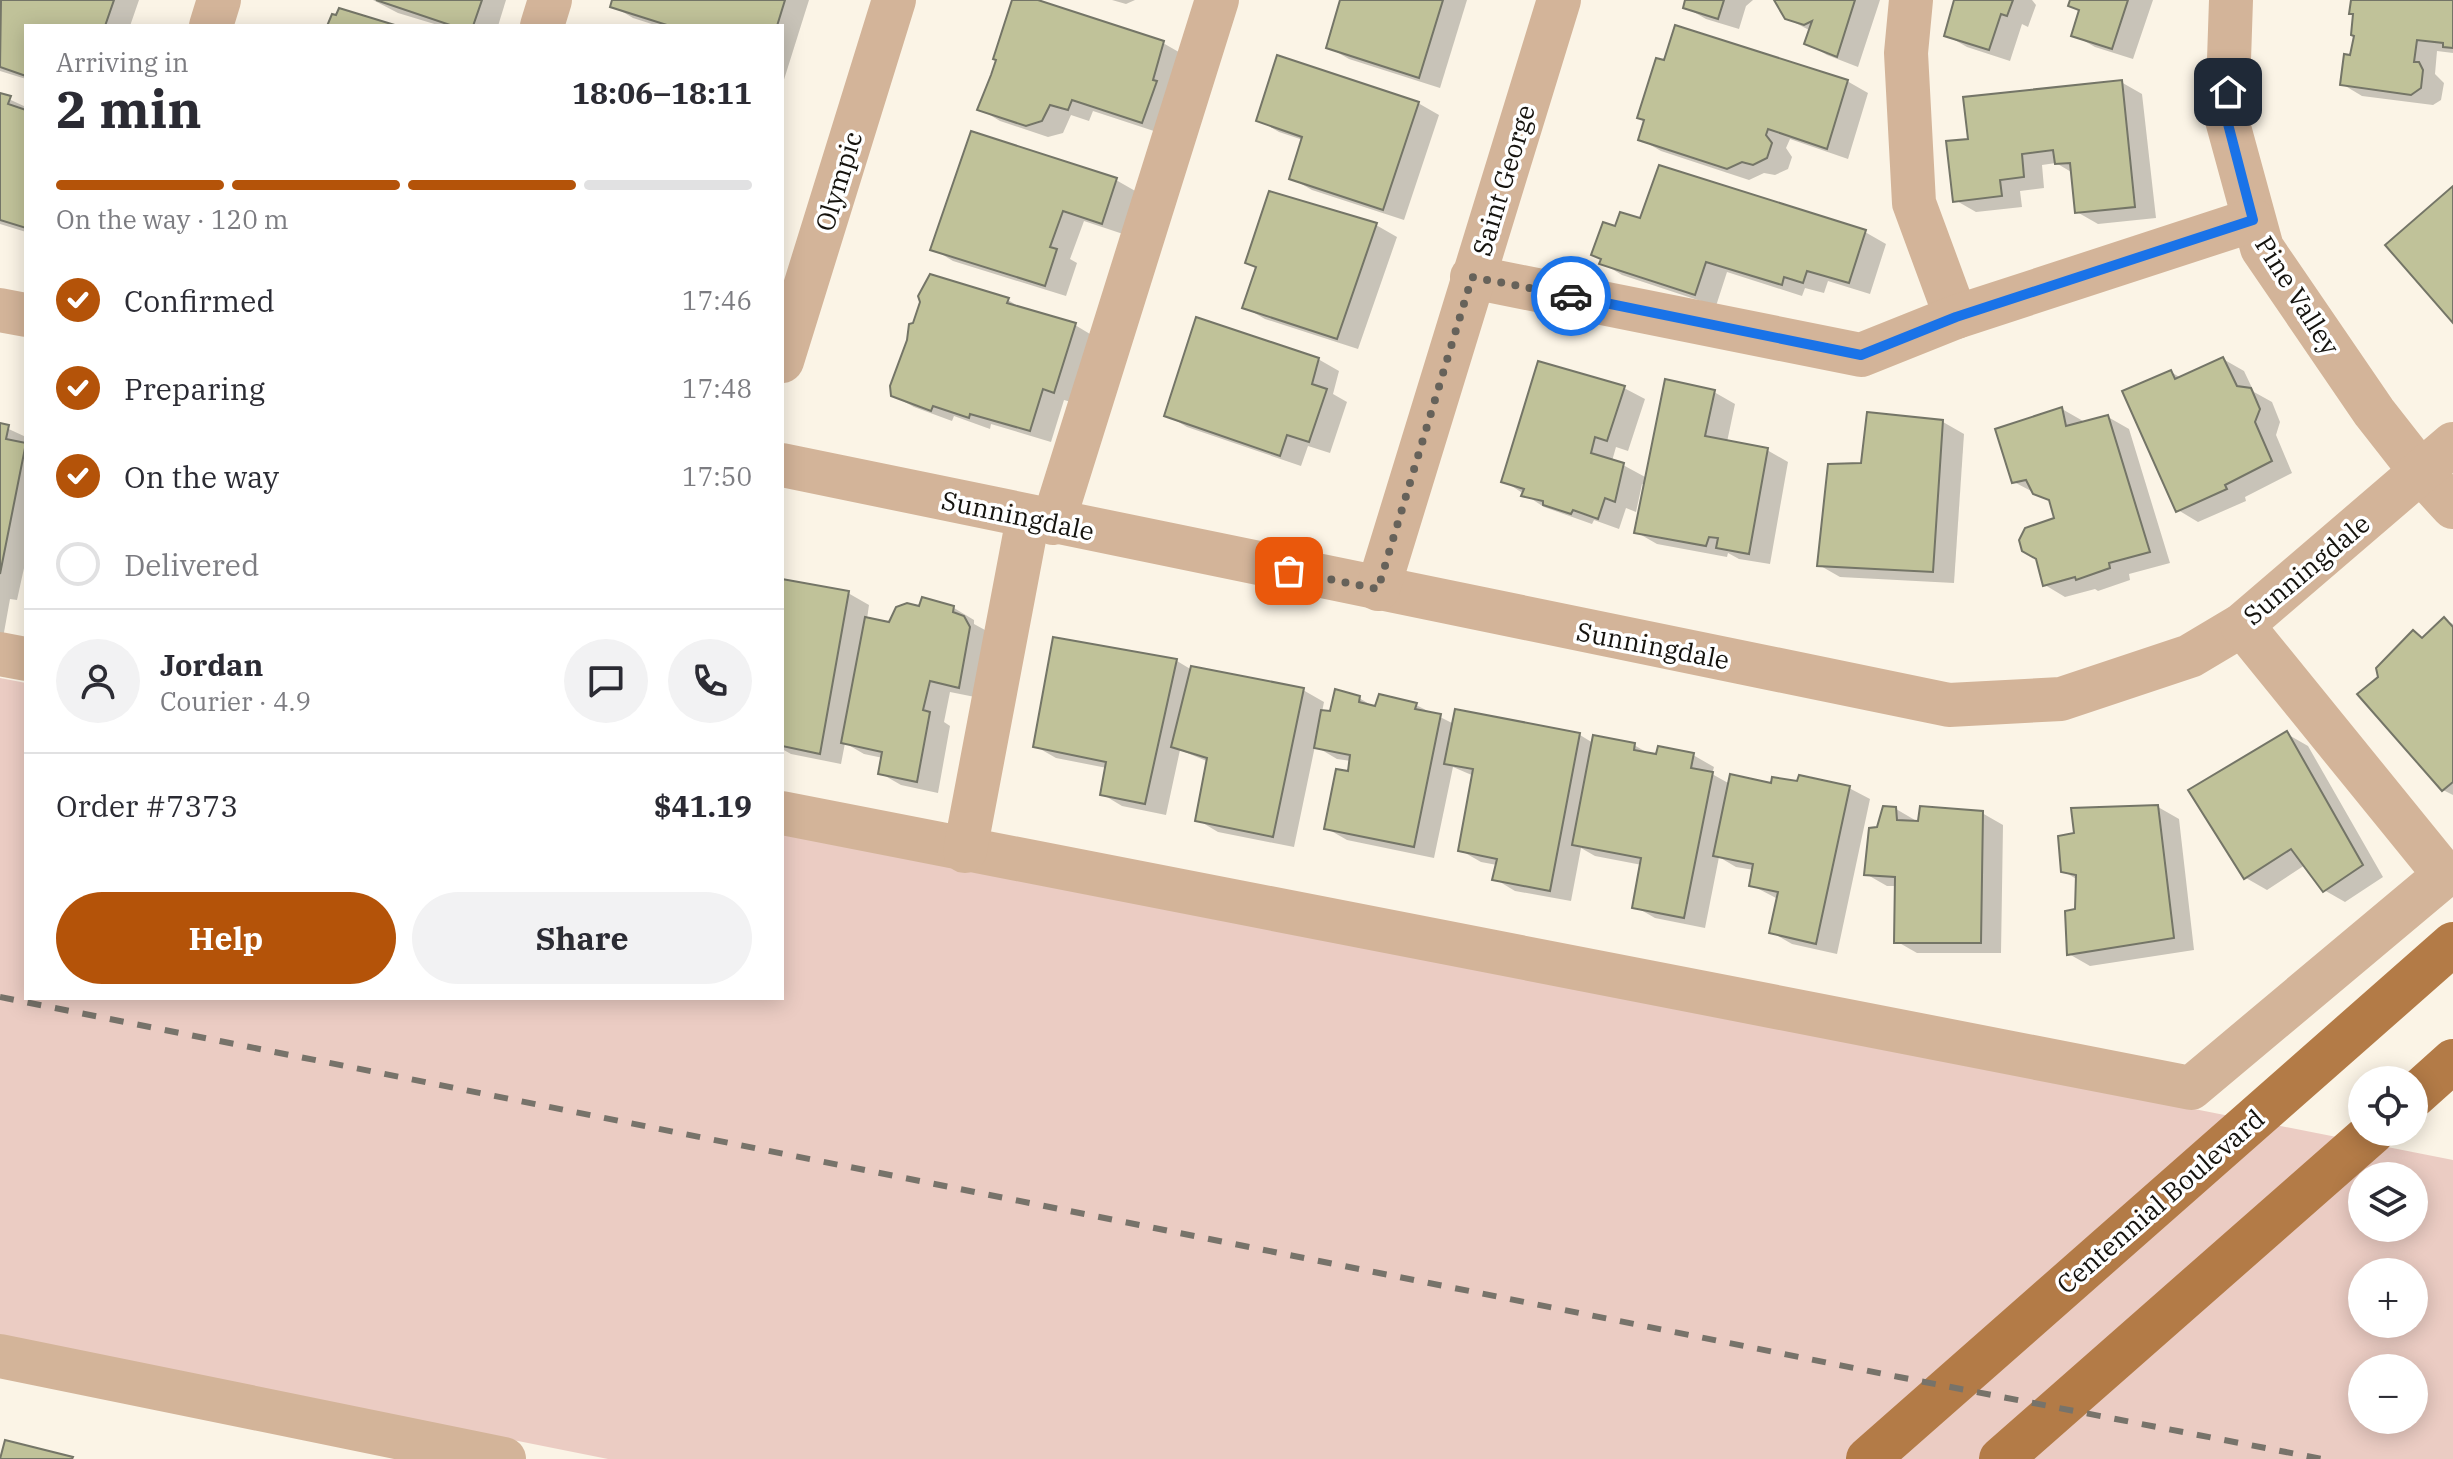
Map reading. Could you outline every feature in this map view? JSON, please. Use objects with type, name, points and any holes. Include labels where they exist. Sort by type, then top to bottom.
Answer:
[{"type":"main road","name":"Centennial Boulevard","points":[[1868,1459],[2453,944]]},
{"type":"main road","points":[[2428,1083],[2453,1061]]},
{"type":"main road","points":[[2001,1459],[2357,1146]]},
{"type":"street","points":[[212,24],[219,0]]},
{"type":"street","points":[[543,24],[550,0]]},
{"type":"street","name":"Olympic","points":[[784,355],[894,0]]},
{"type":"street","points":[[965,851],[1041,520],[1217,0]]},
{"type":"street","name":"Saint George","points":[[1378,589],[1559,0]]},
{"type":"street","points":[[1911,0],[1906,53],[1914,203],[1956,317]]},
{"type":"street","name":"Pine Valley","points":[[2231,0],[2227,120],[2262,248],[2374,412],[2437,458],[2453,507]]},
{"type":"street","points":[[1472,277],[1861,355],[1956,317],[2253,220]]},
{"type":"street","points":[[0,310],[24,315]]},
{"type":"street","name":"Sunningdale","points":[[784,465],[1949,705],[2061,699],[2190,656],[2242,625],[2437,458]]},
{"type":"street","points":[[784,813],[2191,1088],[2445,875],[2242,625]]},
{"type":"street","points":[[0,654],[24,659]]},
{"type":"street","points":[[0,1356],[504,1459]]},
{"type":"shaded area","points":[[0,678],[24,683],[24,1000],[784,1000],[784,831],[2348,1139],[2348,1146],[2382,1146],[2453,1160],[2453,1459],[608,1459],[0,1337]]},
{"type":"building","points":[[1,0],[114,0],[106,24],[24,24],[24,75],[0,67]]},
{"type":"building","points":[[376,0],[482,0],[474,24],[447,24]]},
{"type":"building","points":[[612,0],[785,0],[778,24],[664,24],[610,7]]},
{"type":"building","points":[[1012,0],[1038,0],[1164,41],[1153,80],[1157,81],[1142,123],[1072,100],[1068,110],[1050,105],[1042,121],[1026,126],[977,110],[996,60],[993,59]]},
{"type":"building","points":[[1340,0],[1443,0],[1419,78],[1326,48]]},
{"type":"building","points":[[1685,0],[1724,0],[1718,19],[1683,8]]},
{"type":"building","points":[[1774,0],[1855,0],[1837,57],[1804,44],[1812,21],[1804,25],[1785,19]]},
{"type":"building","points":[[1954,0],[2013,0],[2007,16],[2001,14],[1989,50],[1944,36]]},
{"type":"building","points":[[2070,0],[2128,0],[2112,49],[2071,36],[2079,10],[2068,6]]},
{"type":"building","points":[[2351,0],[2453,0],[2453,48],[2443,47],[2443,43],[2417,40],[2414,62],[2419,62],[2423,70],[2421,88],[2411,95],[2340,85],[2344,54],[2350,55],[2354,36],[2351,35],[2353,14],[2349,14]]},
{"type":"building","points":[[339,8],[391,24],[328,24],[332,14],[336,15]]},
{"type":"building","points":[[1675,25],[1848,80],[1827,149],[1768,129],[1766,135],[1772,143],[1767,158],[1753,165],[1742,162],[1727,169],[1638,140],[1644,120],[1637,118],[1656,58],[1664,60]]},
{"type":"building","points":[[1277,55],[1419,102],[1383,210],[1289,179],[1302,137],[1256,121]]},
{"type":"building","points":[[2122,80],[2135,207],[2075,213],[2070,163],[2055,164],[2053,150],[2022,154],[2024,177],[2000,180],[2002,196],[1953,202],[1946,141],[1968,139],[1963,97]]},
{"type":"building","points":[[0,93],[11,96],[8,104],[24,109],[24,227],[0,220]]},
{"type":"building","points":[[971,131],[1117,178],[1102,224],[1063,211],[1050,247],[1057,249],[1045,286],[930,250]]},
{"type":"building","points":[[1659,165],[1866,230],[1849,283],[1807,271],[1803,283],[1784,277],[1782,285],[1706,262],[1695,295],[1599,264],[1601,259],[1591,255],[1603,222],[1615,226],[1620,212],[1640,218]]},
{"type":"building","points":[[2453,186],[2453,323],[2385,245]]},
{"type":"building","points":[[1269,191],[1377,223],[1337,339],[1242,308],[1256,267],[1245,263]]},
{"type":"building","points":[[930,274],[1009,298],[1007,303],[1076,323],[1054,393],[1043,389],[1030,431],[970,414],[969,418],[933,406],[931,411],[891,396],[890,386],[907,340],[909,324],[913,323],[920,302],[918,296]]},
{"type":"building","points":[[1196,317],[1319,358],[1312,384],[1327,389],[1309,442],[1287,435],[1280,456],[1164,416]]},
{"type":"building","points":[[2223,357],[2237,386],[2251,388],[2260,409],[2255,422],[2272,461],[2225,485],[2227,489],[2176,512],[2122,391],[2171,370],[2175,379]]},
{"type":"building","points":[[1538,361],[1625,386],[1607,441],[1595,437],[1591,453],[1624,463],[1615,502],[1605,498],[1598,519],[1573,510],[1571,514],[1543,505],[1543,501],[1521,496],[1524,489],[1501,482]]},
{"type":"building","points":[[1665,379],[1715,390],[1705,436],[1768,448],[1749,554],[1716,548],[1718,538],[1709,537],[1706,546],[1634,533]]},
{"type":"building","points":[[2062,407],[2066,426],[2108,415],[2150,552],[2109,563],[2110,568],[2076,580],[2075,577],[2043,586],[2036,559],[2022,551],[2019,540],[2025,528],[2054,518],[2049,500],[2033,494],[2026,480],[2012,483],[1995,429]]},
{"type":"building","points":[[1867,412],[1943,420],[1933,572],[1817,566],[1828,464],[1861,463]]},
{"type":"building","points":[[0,423],[9,425],[6,439],[24,443],[24,453],[0,574]]},
{"type":"building","points":[[784,579],[849,591],[820,754],[784,746]]},
{"type":"building","points":[[922,597],[954,606],[953,612],[964,616],[970,627],[959,688],[930,681],[923,710],[930,712],[917,782],[878,774],[882,752],[841,743],[865,617],[889,622],[896,607],[907,603],[919,606]]},
{"type":"building","points":[[2444,617],[2453,627],[2453,782],[2442,791],[2357,694],[2378,677],[2376,668],[2413,630],[2422,638]]},
{"type":"building","points":[[1053,637],[1177,659],[1145,804],[1100,795],[1106,762],[1033,747]]},
{"type":"building","points":[[1191,666],[1304,688],[1273,837],[1195,821],[1207,758],[1171,747]]},
{"type":"building","points":[[1335,689],[1360,696],[1359,702],[1375,706],[1379,694],[1417,703],[1415,709],[1441,714],[1414,847],[1324,829],[1336,769],[1348,771],[1350,755],[1314,748],[1321,710],[1330,711]]},
{"type":"building","points":[[1455,709],[1580,733],[1550,891],[1492,880],[1497,859],[1458,851],[1473,769],[1444,764]]},
{"type":"building","points":[[2287,731],[2363,865],[2323,892],[2291,849],[2244,879],[2188,790]]},
{"type":"building","points":[[1593,735],[1635,743],[1634,750],[1656,754],[1658,746],[1694,753],[1691,768],[1713,772],[1684,918],[1632,908],[1641,858],[1572,845]]},
{"type":"building","points":[[1730,774],[1771,783],[1772,777],[1797,781],[1799,775],[1850,786],[1816,944],[1769,933],[1778,892],[1749,886],[1753,864],[1713,856]]},
{"type":"building","points":[[2158,805],[2174,938],[2067,955],[2065,911],[2075,909],[2076,875],[2061,872],[2058,836],[2074,833],[2071,808]]},
{"type":"building","points":[[1883,806],[1896,807],[1897,820],[1918,821],[1920,806],[1983,811],[1981,943],[1894,943],[1895,877],[1864,875],[1869,828],[1877,827]]},
{"type":"building","points":[[5,1440],[73,1457],[0,1459]]},
{"type":"railway","points":[[0,997],[2322,1459]]},
{"type":"way so far","points":[[1289,571],[1378,589],[1472,277],[1571,296]]},
{"type":"route","points":[[1571,296],[1861,355],[1956,317],[2253,220],[2227,120],[2228,92]]}]
